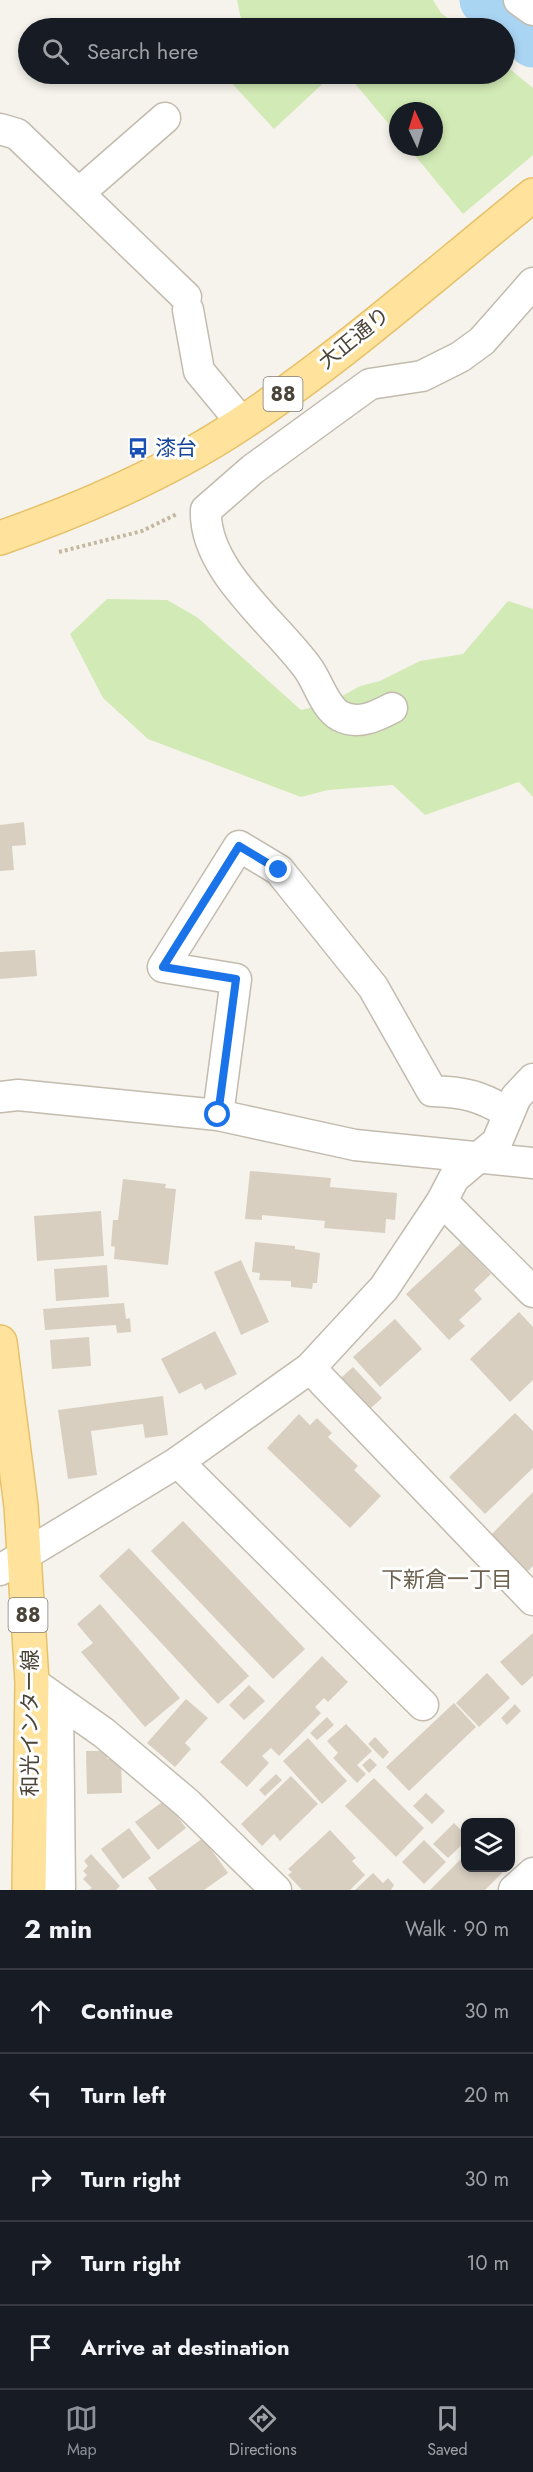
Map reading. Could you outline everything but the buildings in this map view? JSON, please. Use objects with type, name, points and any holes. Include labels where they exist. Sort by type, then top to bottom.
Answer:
[{"type":"main road","name":"大正通り","points":[[0,538],[104,498],[188,456],[242,423],[292,388],[533,195]]},
{"type":"main road","name":"和光インター線","points":[[0,1342],[21,1506],[12,1562],[32,1682],[29,1890]]},
{"type":"street","points":[[519,0],[533,10]]},
{"type":"street","points":[[79,193],[165,118]]},
{"type":"street","points":[[0,129],[17,134],[79,193],[187,304],[199,371],[242,423]]},
{"type":"street","points":[[392,708],[370,719],[351,720],[338,715],[308,668],[229,575],[205,526],[206,510],[253,469],[370,384],[422,376],[443,368],[482,341],[533,283]]},
{"type":"street","points":[[504,315],[528,308],[533,304]]},
{"type":"street","points":[[218,1115],[236,979],[163,967],[239,846],[279,870],[373,987],[432,1091],[463,1092],[484,1098],[508,1113]]},
{"type":"street","points":[[12,1562],[178,1462],[310,1368],[384,1288],[442,1201],[454,1178],[497,1142],[516,1097],[533,1079]]},
{"type":"street","points":[[0,1097],[18,1095],[218,1115],[355,1145],[533,1163]]},
{"type":"street","points":[[442,1201],[533,1292]]},
{"type":"street","points":[[310,1368],[533,1600]]},
{"type":"street","points":[[178,1462],[423,1705]]},
{"type":"street","points":[[32,1682],[104,1733],[187,1803],[258,1885]]},
{"type":"street","points":[[58,1701],[60,1890]]},
{"type":"street","points":[[514,1890],[533,1873]]},
{"type":"path","points":[[57,552],[142,531],[183,511]]},
{"type":"green space","points":[[237,0],[433,0],[441,13],[447,18],[241,18]]},
{"type":"green space","points":[[515,73],[533,88],[533,155],[463,214],[415,156],[443,156],[443,102],[389,102],[389,124],[355,84],[515,84]]},
{"type":"green space","points":[[233,84],[322,84],[274,129]]},
{"type":"green space","points":[[107,599],[167,600],[197,617],[301,710],[328,704],[360,686],[380,681],[420,661],[463,654],[508,601],[533,609],[533,797],[519,782],[425,815],[393,785],[328,790],[301,797],[148,739],[103,698],[70,634]]},
{"type":"waterway","points":[[485,0],[506,18]]},
{"type":"waterway","points":[[515,26],[533,42]]},
{"type":"place","name":"漆台","points":[[138,448]]},
{"type":"district","name":"下新倉一丁目","points":[[447,1579]]},
{"type":"route","points":[[218,1115],[236,979],[163,967],[239,846],[279,870]]}]
